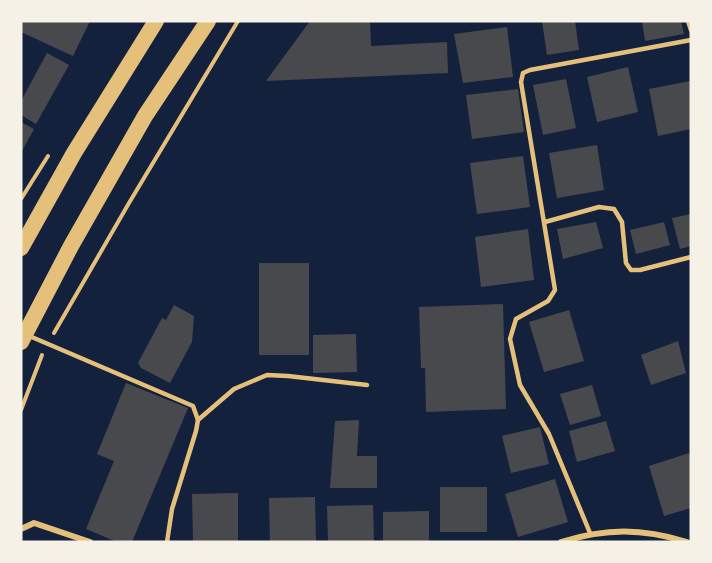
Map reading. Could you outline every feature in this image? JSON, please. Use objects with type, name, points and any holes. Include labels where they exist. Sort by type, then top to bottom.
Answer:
[{"type":"highway","points":[[21,248],[74,153],[156,21]]},
{"type":"highway","points":[[23,338],[71,246],[145,116],[208,21]]},
{"type":"street","points":[[21,529],[34,523],[90,542]]},
{"type":"street","points":[[561,542],[590,533],[635,531],[669,536],[687,542]]},
{"type":"lane","points":[[688,21],[691,30]]},
{"type":"lane","points":[[590,533],[549,434],[520,385],[510,339],[516,319],[548,301],[555,290],[520,82],[523,73],[530,70],[691,40]]},
{"type":"lane","points":[[545,222],[599,207],[614,209],[622,222],[626,263],[632,270],[691,257]]},
{"type":"lane","points":[[23,338],[48,345],[194,406],[198,420],[196,431],[172,509],[167,542]]},
{"type":"lane","points":[[198,420],[234,389],[267,375],[367,385]]},
{"type":"path","points":[[21,410],[40,358],[238,21]]},
{"type":"building","points":[[21,21],[90,21],[73,56],[21,32]]},
{"type":"building","points":[[310,21],[370,21],[371,46],[447,42],[448,73],[266,81]]},
{"type":"building","points":[[542,21],[575,21],[579,50],[547,55]]},
{"type":"building","points":[[642,21],[681,21],[684,34],[645,41]]},
{"type":"building","points":[[507,27],[513,77],[463,83],[454,34]]},
{"type":"building","points":[[47,53],[69,65],[36,124],[21,115],[21,101]]},
{"type":"building","points":[[628,67],[638,112],[597,122],[587,77]]},
{"type":"building","points":[[566,79],[576,128],[543,135],[533,85]]},
{"type":"building","points":[[690,81],[691,129],[658,136],[649,89]]},
{"type":"building","points":[[518,89],[524,132],[472,139],[466,95]]},
{"type":"building","points":[[21,122],[34,129],[21,153]]},
{"type":"building","points":[[597,145],[604,190],[557,198],[549,153]]},
{"type":"building","points":[[523,156],[530,207],[477,214],[470,163]]},
{"type":"building","points":[[691,214],[691,246],[680,249],[672,218]]},
{"type":"building","points":[[596,222],[603,248],[563,259],[557,229]]},
{"type":"building","points":[[664,222],[670,245],[636,254],[630,230]]},
{"type":"building","points":[[528,229],[534,280],[481,287],[475,237]]},
{"type":"building","points":[[259,263],[309,263],[309,355],[259,355]]},
{"type":"building","points":[[503,304],[506,409],[426,412],[425,368],[421,368],[419,307]]},
{"type":"building","points":[[174,305],[194,316],[192,342],[170,383],[141,368],[138,363],[162,318],[166,320]]},
{"type":"building","points":[[569,310],[584,361],[544,372],[529,322]]},
{"type":"building","points":[[356,334],[357,372],[313,373],[313,335]]},
{"type":"building","points":[[678,341],[686,373],[651,385],[641,355]]},
{"type":"building","points":[[126,383],[188,408],[132,542],[117,542],[86,529],[114,461],[97,454]]},
{"type":"building","points":[[592,385],[601,416],[570,425],[560,394]]},
{"type":"building","points":[[359,420],[357,456],[377,456],[377,488],[330,488],[335,421]]},
{"type":"building","points":[[606,421],[615,451],[577,462],[569,431]]},
{"type":"building","points":[[540,427],[549,464],[511,473],[502,436]]},
{"type":"building","points":[[689,453],[691,508],[664,516],[649,466]]},
{"type":"building","points":[[555,479],[568,522],[518,537],[505,494]]},
{"type":"building","points":[[440,487],[487,487],[487,532],[440,532]]},
{"type":"building","points":[[238,493],[238,542],[193,542],[192,494]]},
{"type":"building","points":[[315,497],[316,542],[270,542],[269,498]]},
{"type":"building","points":[[373,505],[374,542],[328,542],[327,506]]},
{"type":"building","points":[[429,511],[429,542],[383,542],[383,512]]}]
